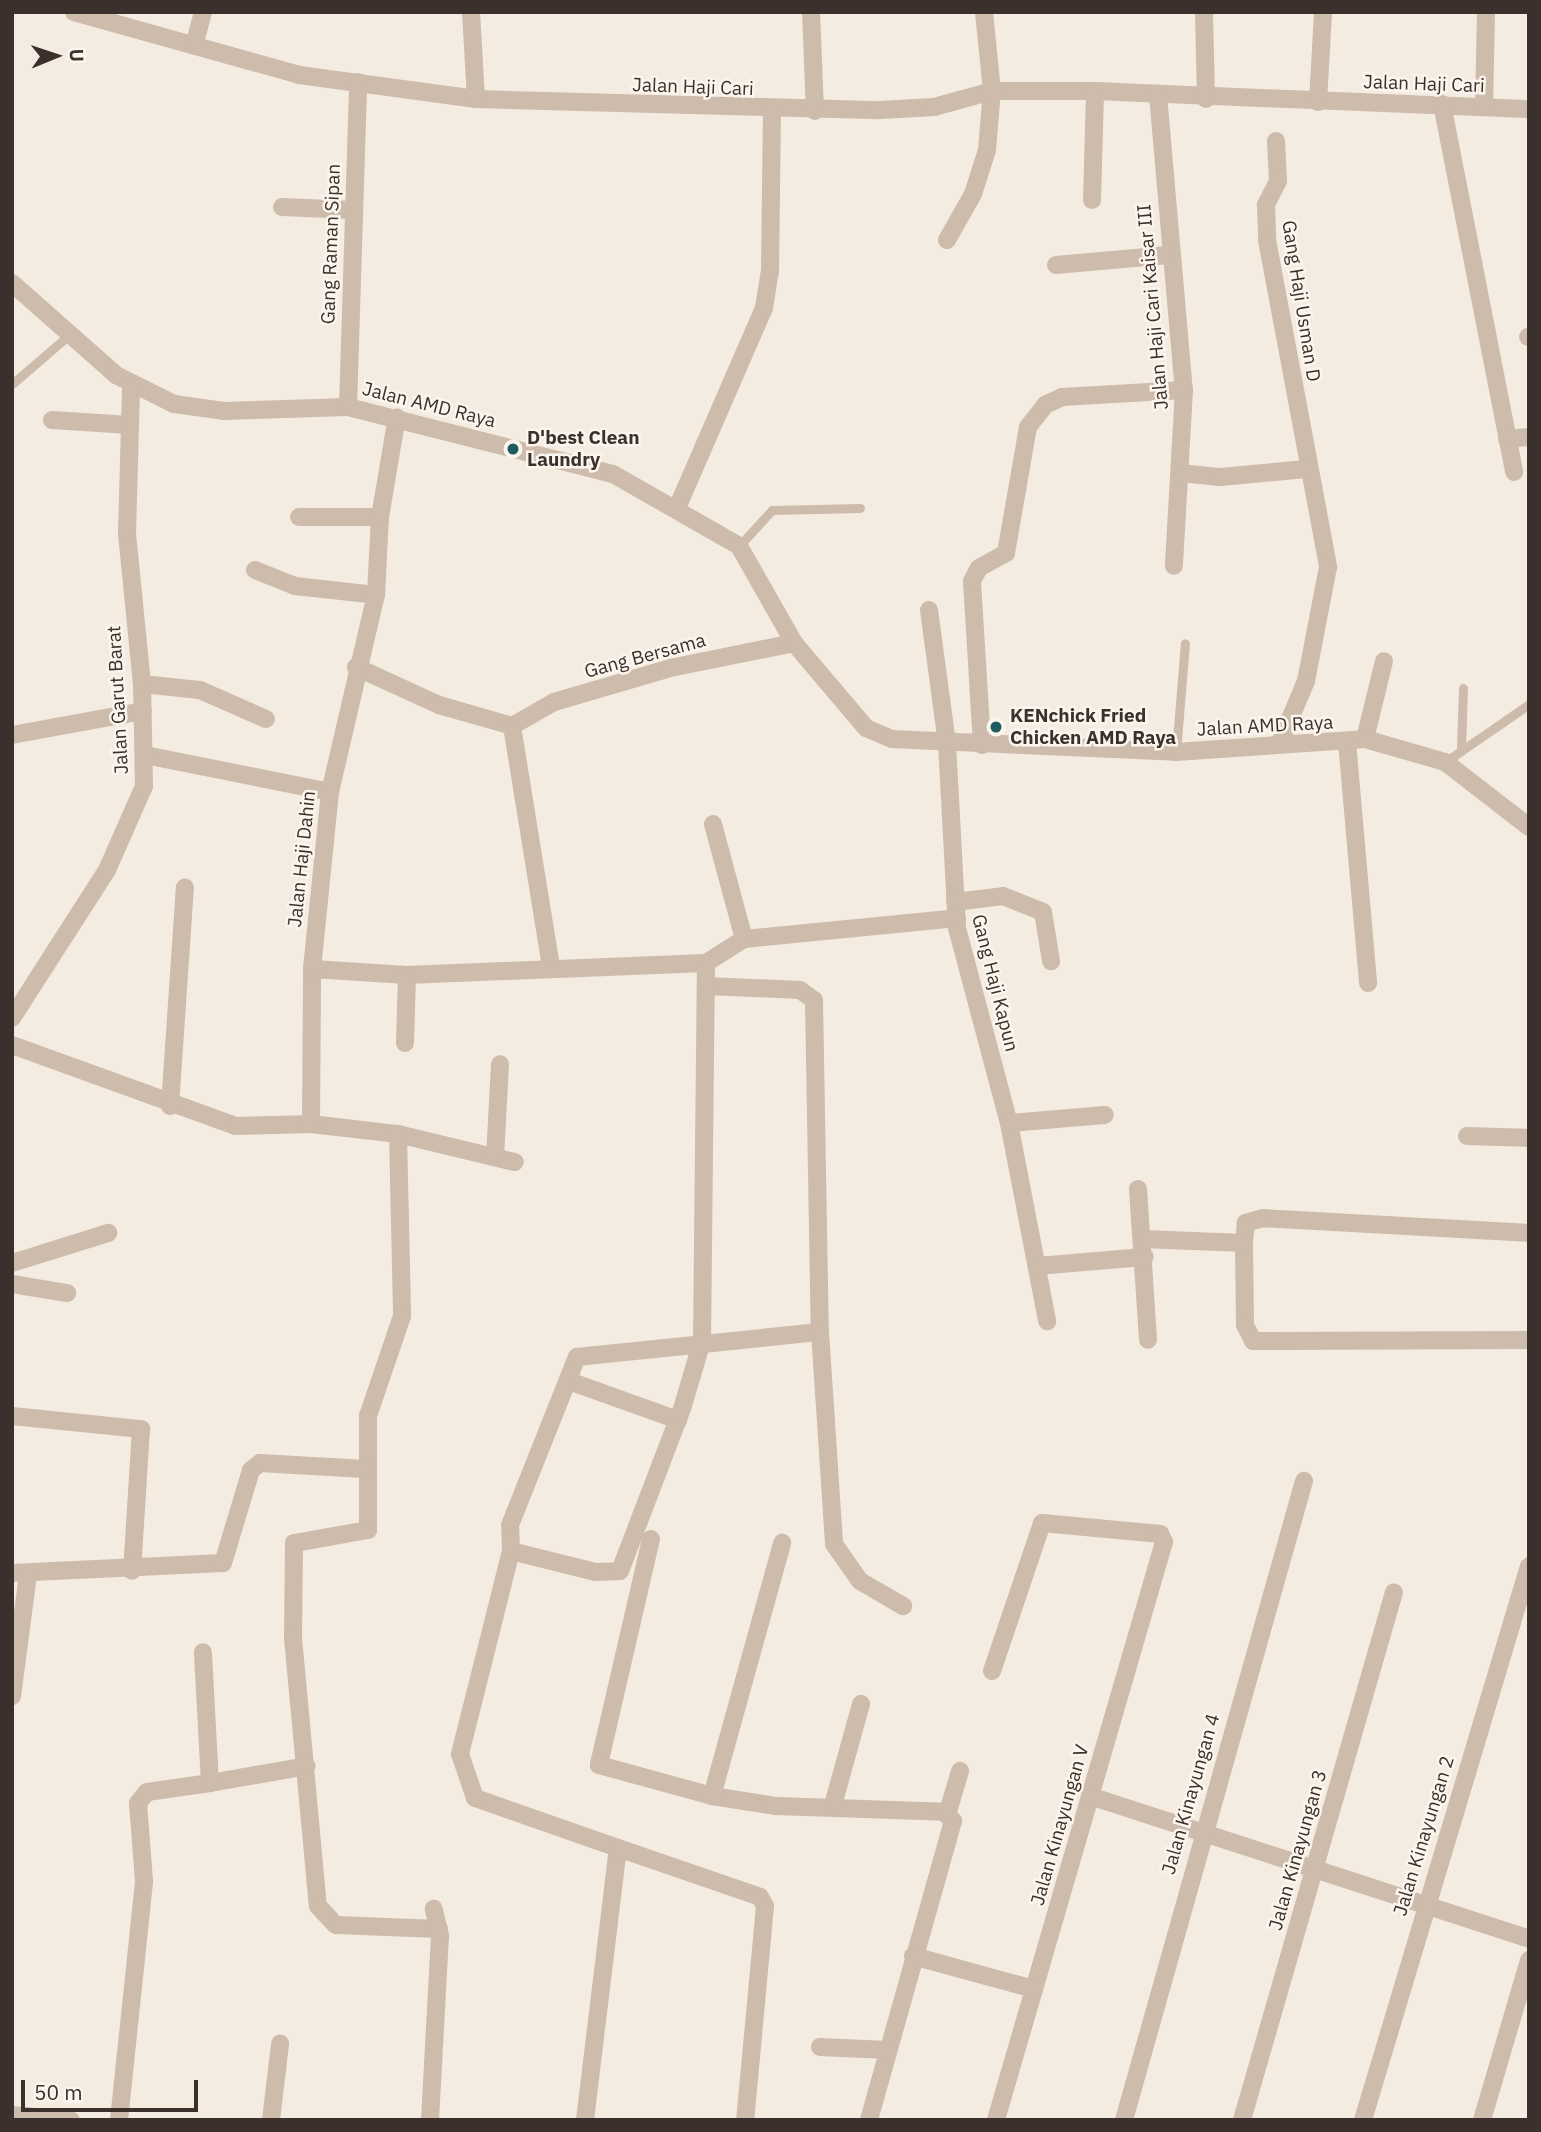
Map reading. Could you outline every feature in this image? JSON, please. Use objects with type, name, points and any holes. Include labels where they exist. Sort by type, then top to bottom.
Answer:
[{"type":"street","points":[[195,42],[203,12]]},
{"type":"street","points":[[471,12],[476,99]]},
{"type":"street","points":[[811,12],[815,111]]},
{"type":"street","points":[[947,240],[982,172],[992,91],[984,12]]},
{"type":"street","points":[[1204,12],[1206,99]]},
{"type":"street","points":[[1318,102],[1322,12]]},
{"type":"street","points":[[1484,107],[1486,12]]},
{"type":"street","name":"Jalan Haji Cari","points":[[81,13],[195,42],[248,63],[476,99],[815,111],[934,107],[992,91],[1095,91],[1206,99],[1442,104],[1529,109]]},
{"type":"street","name":"Gang Raman Sipan","points":[[348,407],[358,82]]},
{"type":"street","points":[[1092,200],[1095,91]]},
{"type":"street","name":"Jalan Haji Cari Kaisar III","points":[[1158,95],[1169,255],[1184,390],[1174,566]]},
{"type":"street","points":[[1442,104],[1514,472]]},
{"type":"street","points":[[677,508],[764,307],[771,272],[772,111]]},
{"type":"street","name":"Gang Haji Usman D","points":[[1276,141],[1278,181],[1265,223],[1306,468],[1328,567],[1306,681],[1280,743]]},
{"type":"street","points":[[282,207],[353,210]]},
{"type":"street","points":[[1056,265],[1169,255]]},
{"type":"street","name":"Jalan AMD Raya","points":[[12,283],[131,386],[174,404],[224,411],[348,407],[397,417],[612,474],[677,508],[739,547],[794,643],[866,728],[892,739],[1176,752],[1280,743],[1356,741],[1445,762],[1529,827]]},
{"type":"street","name":"Jalan Garut Barat","points":[[12,1018],[107,870],[137,810],[145,755],[142,684],[127,533],[131,386]]},
{"type":"street","points":[[982,745],[972,581],[979,568],[1006,553],[1028,427],[1045,405],[1062,397],[1184,390]]},
{"type":"street","name":"Jalan Haji Dahin","points":[[311,1124],[312,969],[330,792],[356,667],[376,596],[380,517],[397,417]]},
{"type":"street","points":[[52,420],[130,425]]},
{"type":"street","points":[[1507,439],[1529,437]]},
{"type":"street","points":[[1181,473],[1220,477],[1306,468]]},
{"type":"street","points":[[299,517],[380,517]]},
{"type":"street","points":[[255,570],[295,586],[376,596]]},
{"type":"street","name":"Gang Haji Kapun","points":[[929,610],[947,743],[956,910],[1009,1123],[1047,1321]]},
{"type":"street","name":"Gang Bersama","points":[[512,726],[554,702],[670,668],[794,643]]},
{"type":"street","points":[[1368,983],[1356,741],[1384,661]]},
{"type":"street","points":[[356,667],[451,709],[512,726],[551,966]]},
{"type":"street","points":[[142,684],[200,690],[266,719]]},
{"type":"street","points":[[12,735],[143,711]]},
{"type":"street","points":[[145,755],[330,792]]},
{"type":"street","points":[[713,824],[744,939]]},
{"type":"street","points":[[170,1106],[185,888]]},
{"type":"street","points":[[312,969],[407,975],[551,966],[706,963],[744,939],[956,910],[1003,897],[1043,912],[1051,961]]},
{"type":"street","points":[[511,1551],[595,1572],[620,1571],[678,1420],[702,1341],[706,963]]},
{"type":"street","points":[[405,1043],[407,975]]},
{"type":"street","points":[[706,986],[800,990],[814,1000],[820,1332],[834,1544],[860,1581],[903,1606]]},
{"type":"street","points":[[12,1045],[170,1106],[236,1126],[311,1124],[398,1134],[515,1162]]},
{"type":"street","points":[[495,1157],[500,1064]]},
{"type":"street","points":[[1009,1123],[1105,1115]]},
{"type":"street","points":[[398,1134],[402,1316],[368,1416],[365,1469],[368,1530],[294,1543],[293,1638],[318,1906],[335,1925],[439,1929]]},
{"type":"street","points":[[1467,1136],[1529,1138]]},
{"type":"street","points":[[1138,1189],[1148,1339]]},
{"type":"street","points":[[1529,1233],[1263,1218],[1246,1223],[1244,1243],[1245,1325],[1253,1341],[1529,1340]]},
{"type":"street","points":[[12,1263],[108,1233]]},
{"type":"street","points":[[1037,1266],[1144,1248],[1244,1243]]},
{"type":"street","points":[[12,1284],[67,1293]]},
{"type":"street","points":[[745,2120],[765,1906],[760,1897],[501,1810],[475,1797],[465,1777],[460,1734],[511,1551],[510,1525],[578,1357],[702,1341],[820,1332]]},
{"type":"street","points":[[569,1381],[678,1420]]},
{"type":"street","points":[[12,1416],[141,1429],[132,1571]]},
{"type":"street","points":[[12,1696],[20,1574],[132,1571],[223,1563],[251,1470],[260,1463],[365,1469]]},
{"type":"street","name":"Jalan Kinayungan 4","points":[[1124,2120],[1201,1832],[1304,1481]]},
{"type":"street","name":"Jalan Kinayungan V","points":[[992,1671],[1042,1523],[1153,1530],[1164,1542],[996,2120]]},
{"type":"street","points":[[651,1539],[599,1765],[712,1796],[776,1806],[833,1805],[947,1815],[953,1821],[869,2120]]},
{"type":"street","points":[[712,1796],[782,1543]]},
{"type":"street","name":"Jalan Kinayungan 2","points":[[1363,2120],[1425,1905],[1529,1566]]},
{"type":"street","name":"Jalan Kinayungan 3","points":[[1242,2120],[1394,1592]]},
{"type":"street","points":[[203,1652],[210,1783]]},
{"type":"street","points":[[833,1805],[861,1704]]},
{"type":"street","points":[[119,2120],[144,1881],[139,1800],[147,1792],[307,1766]]},
{"type":"street","points":[[947,1815],[960,1771]]},
{"type":"street","points":[[1090,1796],[1529,1939]]},
{"type":"street","points":[[585,2120],[618,1848]]},
{"type":"street","points":[[430,2120],[439,1929],[434,1909]]},
{"type":"street","points":[[913,1956],[1034,1989]]},
{"type":"street","points":[[1482,2120],[1529,1960]]},
{"type":"street","points":[[271,2120],[280,2044]]},
{"type":"street","points":[[820,2048],[888,2050]]},
{"type":"street","points":[[12,2115],[71,2120]]},
{"type":"lane","points":[[12,384],[71,333]]},
{"type":"lane","points":[[739,547],[772,510],[860,508]]},
{"type":"lane","points":[[1176,752],[1185,643]]},
{"type":"lane","points":[[1461,748],[1463,688]]},
{"type":"lane","points":[[1445,762],[1461,748],[1529,704]]},
{"type":"place","name":"D'best Clean Laundry","points":[[513,449]]},
{"type":"place","name":"KENchick Fried Chicken AMD Raya","points":[[996,727]]}]
